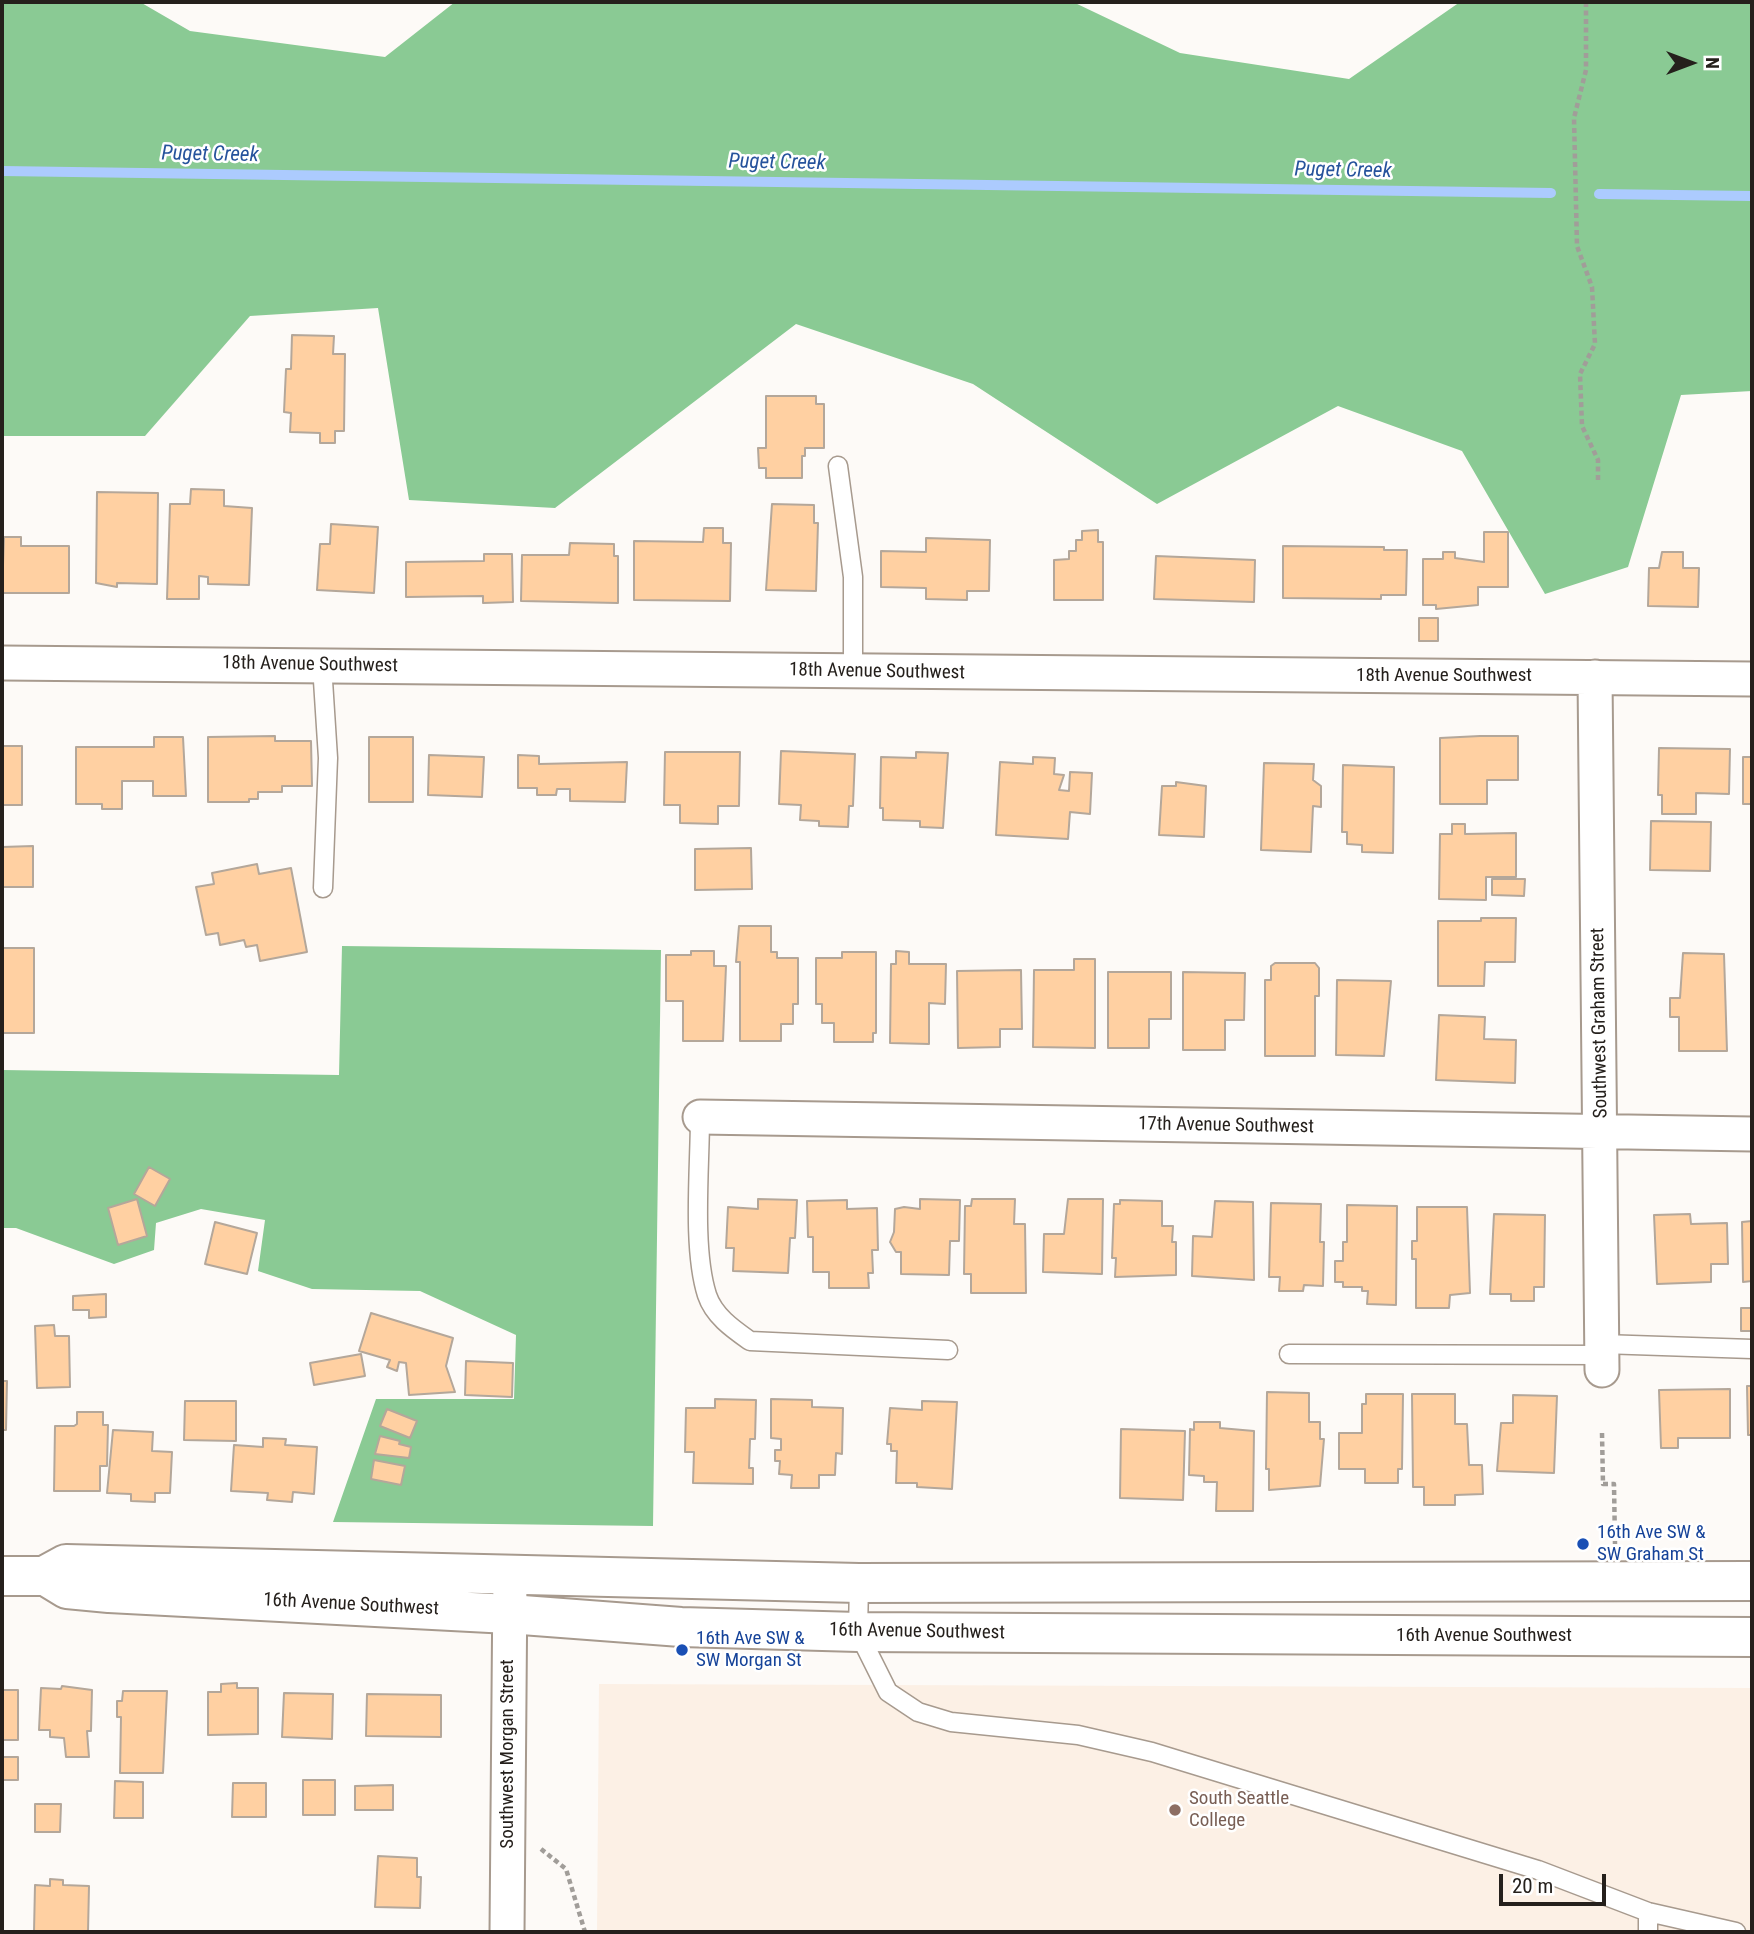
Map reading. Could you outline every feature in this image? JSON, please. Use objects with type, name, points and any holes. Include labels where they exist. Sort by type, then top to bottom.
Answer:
[{"type":"street","name":"18th Avenue Southwest","points":[[2,663],[1752,679]]},
{"type":"street","name":"Southwest Graham Street","points":[[1595,677],[1602,1132],[1602,1356]]},
{"type":"street","name":"17th Avenue Southwest","points":[[700,1117],[1752,1134]]},
{"type":"street","name":"16th Avenue Southwest","points":[[2,1576],[44,1576],[66,1564],[510,1577],[859,1583],[1752,1581]]},
{"type":"street","name":"16th Avenue Southwest","points":[[44,1576],[67,1589],[509,1614],[681,1628],[858,1632],[1752,1637]]},
{"type":"street","name":"Southwest Morgan Street","points":[[507,1932],[510,1577]]},
{"type":"lane","points":[[838,466],[853,576],[853,672]]},
{"type":"lane","points":[[322,665],[328,758],[323,888]]},
{"type":"lane","points":[[700,1117],[700,1247],[707,1296],[725,1324],[750,1341],[948,1350]]},
{"type":"lane","points":[[1290,1354],[1602,1356],[1752,1349]]},
{"type":"lane","points":[[859,1583],[858,1632],[888,1692],[918,1712],[951,1722],[1078,1735],[1152,1752],[1538,1870],[1648,1912],[1736,1932]]},
{"type":"lane","points":[[1648,1912],[1648,1932]]},
{"type":"path","points":[[1586,2],[1586,70],[1574,118],[1577,246],[1592,287],[1595,344],[1580,374],[1581,426],[1598,460],[1598,484]]},
{"type":"path","points":[[1602,1433],[1604,1484],[1614,1484],[1615,1544]]},
{"type":"path","points":[[508,1829],[527,1838],[566,1869],[585,1932]]},
{"type":"shaded area","name":"South Seattle College","points":[[599,1684],[1752,1688],[1752,1932],[597,1932]]},
{"type":"green space","points":[[2,2],[140,2],[190,31],[385,57],[455,2],[1073,2],[1180,53],[1349,79],[1460,2],[1752,2],[1752,391],[1681,395],[1628,567],[1545,594],[1462,451],[1338,406],[1157,504],[973,384],[796,324],[555,508],[409,500],[378,308],[250,316],[145,436],[2,436]]},
{"type":"green space","points":[[342,946],[661,950],[653,1526],[333,1522],[376,1399],[514,1399],[516,1335],[420,1291],[312,1289],[258,1271],[265,1220],[201,1209],[156,1223],[154,1250],[114,1264],[16,1228],[2,1228],[2,1070],[339,1075]]},
{"type":"building","points":[[292,335],[334,336],[333,354],[345,354],[344,431],[335,431],[335,443],[320,443],[320,433],[290,432],[291,413],[284,412],[286,369],[291,369]]},
{"type":"building","points":[[766,396],[816,396],[816,404],[824,404],[824,448],[805,448],[805,456],[802,456],[802,478],[766,478],[766,468],[759,468],[758,448],[766,448]]},
{"type":"building","points":[[191,489],[224,490],[224,506],[252,508],[249,585],[208,584],[208,577],[199,576],[199,599],[167,599],[170,504],[190,504]]},
{"type":"building","points":[[97,492],[158,493],[157,584],[117,583],[117,587],[96,583]]},
{"type":"building","points":[[772,504],[814,505],[814,523],[818,523],[816,591],[766,590]]},
{"type":"building","points":[[331,524],[378,527],[374,593],[317,590],[320,544],[330,544]]},
{"type":"building","points":[[704,528],[723,528],[723,543],[731,543],[730,601],[634,600],[634,541],[703,542]]},
{"type":"building","points":[[1098,530],[1098,542],[1103,542],[1103,600],[1054,600],[1054,560],[1069,559],[1069,551],[1076,551],[1076,540],[1082,540],[1082,531]]},
{"type":"building","points":[[1484,532],[1508,532],[1508,587],[1478,587],[1478,605],[1436,609],[1436,605],[1423,605],[1423,559],[1443,559],[1443,552],[1455,552],[1455,558],[1484,562]]},
{"type":"building","points":[[4,537],[21,537],[21,546],[69,546],[69,593],[2,593]]},
{"type":"building","points":[[926,538],[990,540],[989,591],[967,591],[967,600],[926,599],[926,588],[881,587],[881,551],[926,552]]},
{"type":"building","points":[[570,543],[614,544],[614,556],[618,556],[618,603],[521,601],[522,555],[569,555]]},
{"type":"building","points":[[1283,546],[1384,547],[1384,550],[1407,550],[1406,595],[1381,595],[1381,599],[1283,598]]},
{"type":"building","points":[[1662,552],[1683,552],[1683,568],[1699,568],[1698,607],[1648,606],[1649,568],[1659,568]]},
{"type":"building","points":[[484,554],[512,554],[513,602],[483,603],[483,596],[406,597],[406,562],[484,561]]},
{"type":"building","points":[[1156,556],[1255,560],[1254,602],[1154,599]]},
{"type":"building","points":[[1419,618],[1438,618],[1438,641],[1419,641]]},
{"type":"building","points":[[275,736],[275,741],[311,741],[312,786],[282,786],[282,792],[258,792],[258,799],[249,799],[249,802],[208,802],[208,737]]},
{"type":"building","points":[[1518,736],[1518,780],[1487,780],[1487,804],[1440,804],[1440,738]]},
{"type":"building","points":[[154,737],[183,737],[186,796],[153,796],[153,781],[122,781],[122,809],[102,809],[102,804],[76,804],[76,747],[154,747]]},
{"type":"building","points":[[369,737],[413,737],[413,802],[369,802]]},
{"type":"building","points":[[2,746],[22,746],[22,805],[2,805]]},
{"type":"building","points":[[1659,748],[1730,749],[1729,794],[1696,793],[1696,814],[1662,814],[1662,795],[1658,795]]},
{"type":"building","points":[[781,751],[855,754],[853,806],[849,806],[848,827],[819,826],[819,821],[800,820],[801,805],[779,804]]},
{"type":"building","points":[[665,752],[740,752],[739,806],[718,806],[718,824],[680,823],[680,805],[664,805]]},
{"type":"building","points":[[916,752],[948,753],[943,828],[920,827],[920,821],[883,820],[883,808],[880,808],[881,757],[916,758]]},
{"type":"building","points":[[429,755],[484,757],[482,797],[428,795]]},
{"type":"building","points":[[518,755],[539,756],[539,764],[627,762],[625,802],[570,801],[570,789],[557,789],[556,795],[537,795],[537,788],[518,788]]},
{"type":"building","points":[[1033,757],[1055,758],[1054,774],[1064,775],[1059,790],[1069,791],[1070,772],[1092,773],[1090,814],[1070,812],[1068,839],[996,835],[1000,762],[1033,764]]},
{"type":"building","points":[[1743,757],[1752,757],[1752,804],[1743,804]]},
{"type":"building","points":[[1264,763],[1314,764],[1313,780],[1321,786],[1321,807],[1313,806],[1311,852],[1261,850]]},
{"type":"building","points":[[1343,765],[1394,767],[1393,853],[1362,852],[1362,845],[1347,844],[1347,832],[1342,832]]},
{"type":"building","points":[[1176,782],[1206,786],[1204,837],[1159,835],[1162,786],[1176,786]]},
{"type":"building","points":[[1651,821],[1711,822],[1710,871],[1650,870]]},
{"type":"building","points":[[1452,824],[1465,824],[1465,834],[1516,833],[1516,877],[1486,877],[1486,900],[1439,899],[1440,834],[1452,834]]},
{"type":"building","points":[[33,846],[33,887],[2,887],[2,847]]},
{"type":"building","points":[[751,848],[752,889],[695,890],[695,849]]},
{"type":"building","points":[[257,864],[259,874],[291,868],[307,952],[260,961],[257,945],[246,947],[244,940],[220,945],[218,933],[206,935],[196,887],[214,884],[212,873]]},
{"type":"building","points":[[1492,879],[1525,879],[1524,896],[1492,895]]},
{"type":"building","points":[[1481,918],[1516,918],[1515,962],[1485,962],[1484,986],[1438,986],[1438,921],[1481,921]]},
{"type":"building","points":[[739,926],[771,926],[771,952],[777,952],[777,958],[798,958],[798,1004],[793,1004],[793,1024],[781,1024],[781,1041],[740,1041],[740,962],[736,962]]},
{"type":"building","points":[[2,948],[34,948],[34,1033],[2,1033]]},
{"type":"building","points":[[691,951],[714,951],[714,966],[726,966],[723,1041],[683,1041],[683,1001],[666,1001],[666,955],[691,955]]},
{"type":"building","points":[[896,951],[909,952],[909,964],[946,964],[945,1004],[929,1003],[929,1044],[890,1043],[891,964],[896,964]]},
{"type":"building","points":[[842,952],[876,952],[876,1033],[873,1033],[873,1042],[834,1042],[834,1023],[822,1023],[822,1004],[816,1004],[816,958],[842,958]]},
{"type":"building","points":[[1683,953],[1724,954],[1727,1051],[1679,1051],[1679,1017],[1670,1017],[1670,998],[1680,998]]},
{"type":"building","points":[[1074,959],[1095,959],[1095,1048],[1033,1047],[1034,970],[1074,970]]},
{"type":"building","points":[[1275,963],[1315,963],[1319,968],[1319,996],[1315,996],[1315,1056],[1265,1056],[1265,980],[1271,980],[1271,966]]},
{"type":"building","points":[[1021,970],[1022,1029],[1000,1029],[1000,1047],[958,1048],[957,971]]},
{"type":"building","points":[[1108,972],[1171,972],[1171,1019],[1149,1019],[1149,1048],[1108,1048]]},
{"type":"building","points":[[1183,972],[1245,973],[1244,1020],[1225,1020],[1225,1050],[1183,1050]]},
{"type":"building","points":[[1337,980],[1391,981],[1384,1056],[1336,1055]]},
{"type":"building","points":[[1439,1015],[1485,1017],[1484,1039],[1516,1040],[1515,1083],[1436,1080]]},
{"type":"building","points":[[149,1167],[170,1179],[155,1206],[134,1194]]},
{"type":"building","points":[[137,1199],[147,1236],[118,1245],[108,1208]]},
{"type":"building","points":[[758,1199],[797,1200],[795,1238],[790,1238],[788,1273],[733,1271],[734,1248],[726,1248],[728,1207],[758,1209]]},
{"type":"building","points":[[920,1199],[960,1200],[959,1241],[950,1241],[949,1275],[901,1274],[901,1252],[896,1252],[890,1242],[894,1232],[895,1209],[920,1209]]},
{"type":"building","points":[[972,1199],[1015,1199],[1014,1224],[1025,1224],[1026,1293],[971,1293],[971,1274],[964,1274],[965,1206],[971,1206]]},
{"type":"building","points":[[1068,1199],[1103,1199],[1102,1274],[1043,1272],[1044,1234],[1064,1234]]},
{"type":"building","points":[[847,1200],[847,1209],[877,1208],[878,1250],[872,1250],[873,1273],[868,1273],[869,1288],[829,1288],[829,1272],[813,1272],[813,1237],[808,1237],[807,1201]]},
{"type":"building","points":[[1120,1200],[1162,1201],[1162,1226],[1173,1226],[1176,1275],[1115,1277],[1116,1258],[1112,1258],[1114,1204],[1120,1204]]},
{"type":"building","points":[[1215,1201],[1253,1202],[1254,1280],[1192,1276],[1193,1236],[1212,1237]]},
{"type":"building","points":[[1271,1203],[1321,1204],[1323,1286],[1304,1285],[1303,1291],[1279,1291],[1280,1277],[1269,1277]]},
{"type":"building","points":[[1347,1205],[1397,1206],[1396,1305],[1367,1304],[1368,1291],[1362,1291],[1362,1287],[1343,1287],[1343,1282],[1335,1282],[1335,1261],[1343,1261],[1343,1242],[1347,1242]]},
{"type":"building","points":[[1417,1207],[1467,1207],[1470,1293],[1450,1295],[1449,1308],[1416,1308],[1416,1259],[1412,1259],[1412,1241],[1417,1241]]},
{"type":"building","points":[[1494,1214],[1545,1215],[1544,1287],[1534,1287],[1534,1301],[1511,1301],[1511,1294],[1490,1294]]},
{"type":"building","points":[[1690,1214],[1691,1224],[1727,1223],[1728,1264],[1711,1264],[1711,1282],[1657,1284],[1654,1215]]},
{"type":"building","points":[[1752,1221],[1752,1281],[1743,1282],[1742,1222]]},
{"type":"building","points":[[215,1222],[257,1233],[247,1274],[205,1264]]},
{"type":"building","points":[[106,1294],[106,1317],[89,1318],[89,1310],[73,1310],[73,1296]]},
{"type":"building","points":[[1741,1308],[1752,1308],[1752,1331],[1741,1331]]},
{"type":"building","points":[[371,1313],[453,1338],[446,1366],[455,1392],[409,1395],[406,1363],[399,1362],[397,1371],[387,1367],[390,1360],[359,1351]]},
{"type":"building","points":[[54,1325],[55,1336],[69,1336],[70,1387],[37,1388],[35,1326]]},
{"type":"building","points":[[361,1354],[365,1376],[314,1385],[310,1363]]},
{"type":"building","points":[[466,1361],[513,1363],[512,1397],[465,1395]]},
{"type":"building","points":[[2,1381],[7,1381],[6,1430],[2,1430]]},
{"type":"building","points":[[1747,1386],[1752,1386],[1752,1435],[1748,1435]]},
{"type":"building","points":[[1730,1389],[1730,1438],[1678,1438],[1678,1448],[1661,1448],[1659,1390]]},
{"type":"building","points":[[1267,1392],[1309,1393],[1309,1422],[1320,1422],[1320,1439],[1324,1439],[1320,1486],[1269,1490],[1269,1469],[1266,1469]]},
{"type":"building","points":[[1366,1394],[1403,1394],[1402,1469],[1398,1469],[1398,1483],[1365,1483],[1365,1469],[1339,1469],[1339,1433],[1362,1433],[1362,1404],[1366,1404]]},
{"type":"building","points":[[1412,1394],[1455,1394],[1455,1424],[1467,1424],[1469,1465],[1482,1465],[1483,1494],[1455,1495],[1455,1505],[1424,1505],[1424,1487],[1413,1487]]},
{"type":"building","points":[[1513,1395],[1557,1396],[1554,1473],[1497,1471],[1501,1423],[1513,1423]]},
{"type":"building","points":[[715,1399],[756,1400],[755,1439],[750,1439],[749,1468],[753,1468],[753,1484],[693,1483],[694,1452],[685,1452],[686,1408],[715,1408]]},
{"type":"building","points":[[771,1399],[812,1400],[812,1407],[843,1408],[842,1454],[836,1453],[835,1475],[819,1475],[819,1488],[791,1488],[792,1475],[779,1474],[780,1461],[775,1461],[775,1450],[781,1450],[781,1439],[771,1438]]},
{"type":"building","points":[[185,1401],[236,1401],[236,1441],[184,1440]]},
{"type":"building","points":[[922,1401],[957,1402],[952,1489],[917,1487],[917,1483],[896,1483],[897,1451],[891,1451],[891,1444],[887,1444],[890,1408],[922,1410]]},
{"type":"building","points":[[387,1409],[417,1421],[410,1438],[380,1426]]},
{"type":"building","points":[[77,1412],[103,1412],[103,1425],[108,1425],[107,1466],[100,1466],[100,1491],[54,1491],[55,1426],[74,1426],[77,1424]]},
{"type":"building","points":[[1194,1422],[1220,1422],[1220,1428],[1254,1431],[1253,1511],[1216,1511],[1217,1482],[1204,1482],[1204,1476],[1189,1475],[1190,1429],[1194,1430]]},
{"type":"building","points":[[1121,1429],[1185,1431],[1183,1500],[1120,1498]]},
{"type":"building","points":[[113,1430],[153,1432],[152,1451],[172,1452],[170,1493],[155,1493],[155,1502],[131,1501],[131,1494],[107,1493]]},
{"type":"building","points":[[380,1436],[411,1447],[409,1458],[375,1454]]},
{"type":"building","points":[[263,1438],[286,1439],[285,1445],[317,1447],[314,1494],[293,1492],[292,1502],[267,1500],[268,1493],[231,1491],[234,1445],[263,1447]]},
{"type":"building","points":[[374,1460],[405,1466],[401,1485],[371,1479]]},
{"type":"building","points":[[237,1683],[237,1688],[258,1688],[258,1734],[208,1735],[208,1692],[221,1692],[221,1684]]},
{"type":"building","points":[[62,1686],[92,1690],[91,1731],[87,1731],[89,1757],[66,1757],[64,1738],[50,1737],[50,1730],[39,1730],[41,1688],[61,1689]]},
{"type":"building","points":[[2,1690],[18,1690],[18,1740],[2,1740]]},
{"type":"building","points":[[123,1691],[167,1691],[163,1773],[120,1773],[121,1717],[117,1717],[117,1701],[122,1701]]},
{"type":"building","points":[[284,1693],[333,1694],[332,1739],[282,1737]]},
{"type":"building","points":[[367,1694],[441,1695],[441,1737],[366,1736]]},
{"type":"building","points":[[2,1757],[18,1757],[18,1780],[2,1780]]},
{"type":"building","points":[[303,1780],[335,1780],[335,1815],[303,1815]]},
{"type":"building","points":[[115,1781],[143,1782],[143,1818],[114,1818]]},
{"type":"building","points":[[233,1783],[266,1783],[266,1817],[232,1817]]},
{"type":"building","points":[[393,1785],[393,1810],[355,1810],[355,1786]]},
{"type":"building","points":[[35,1804],[61,1804],[60,1832],[35,1832]]},
{"type":"building","points":[[378,1856],[417,1858],[417,1877],[421,1877],[420,1908],[375,1907]]},
{"type":"building","points":[[50,1879],[63,1880],[63,1885],[89,1886],[88,1932],[34,1932],[35,1885],[50,1886]]},
{"type":"waterway","name":"Puget Creek","points":[[2,171],[1551,193]]},
{"type":"waterway","name":"Puget Creek","points":[[1599,194],[1752,196]]},
{"type":"place","name":"16th Ave SW & SW Graham St","points":[[1583,1544]]},
{"type":"place","name":"16th Ave SW & SW Morgan St","points":[[682,1650]]},
{"type":"place","name":"South Seattle College","points":[[1175,1810]]}]
